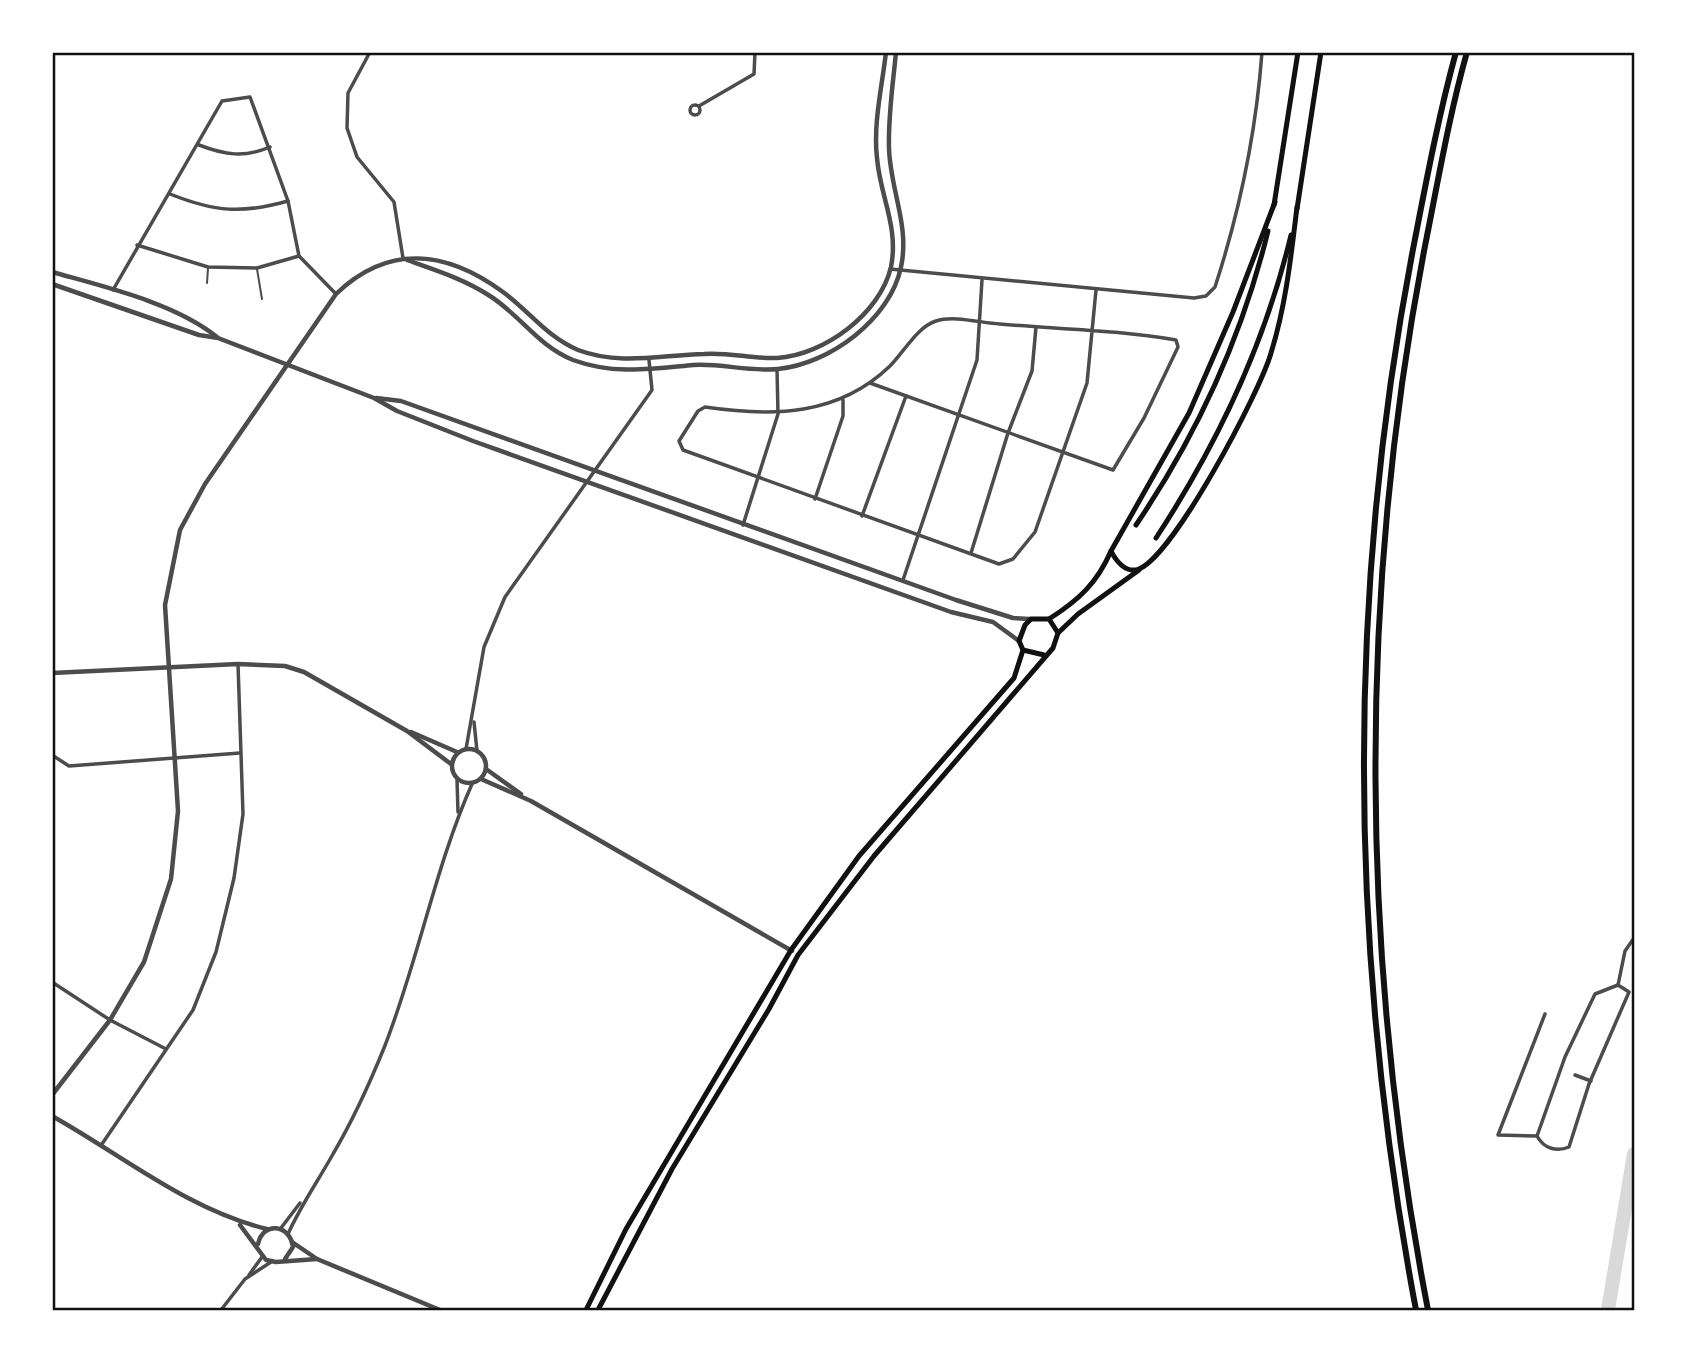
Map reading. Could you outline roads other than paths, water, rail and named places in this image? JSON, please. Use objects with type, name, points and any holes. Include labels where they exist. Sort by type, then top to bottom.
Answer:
[{"type":"highway","points":[[1416,1311],[1400,1226],[1376,1047],[1367,931],[1362,797],[1364,668],[1372,529],[1398,327],[1428,170],[1456,52]]},
{"type":"highway","points":[[1428,1311],[1411,1222],[1378,927],[1374,793],[1376,665],[1386,514],[1412,316],[1440,171],[1468,52]]},
{"type":"main road","points":[[1136,525],[1172,472],[1206,406],[1235,337],[1261,262],[1275,202],[1298,52]]},
{"type":"main road","points":[[1058,633],[1078,614],[1141,568],[1176,532],[1259,386],[1271,355],[1283,309],[1321,52]]},
{"type":"main road","points":[[586,1311],[626,1229],[791,950],[859,856],[1006,688],[1018,669],[1023,650],[1019,641],[1025,625],[1031,619],[1049,619],[1084,595],[1095,582],[1189,413],[1244,287],[1275,202]]},
{"type":"main road","points":[[1156,538],[1192,483],[1227,415],[1283,269],[1297,207]]},
{"type":"main road","points":[[1111,551],[1121,566],[1132,570],[1141,568]]},
{"type":"main road","points":[[598,1311],[672,1169],[769,1009],[798,955],[874,856],[963,750],[1014,696],[1057,642],[1058,633],[1049,619]]},
{"type":"main road","points":[[1023,650],[1032,654],[1045,654]]},
{"type":"street","points":[[370,52],[348,93],[347,128],[357,157],[394,202],[403,258]]},
{"type":"street","points":[[699,106],[754,74],[755,52]]},
{"type":"street","points":[[52,1096],[110,1020],[144,962],[171,879],[178,811],[165,605],[180,530],[205,484],[336,294],[365,271],[403,258],[428,257],[449,263],[502,291],[555,338],[577,349],[619,360],[649,360],[707,353],[780,358],[812,350],[838,336],[867,310],[890,269],[894,238],[879,174],[876,142],[886,52]]},
{"type":"street","points":[[403,258],[447,274],[489,295],[538,340],[572,359],[614,370],[652,371],[694,365],[777,369],[813,361],[844,345],[880,309],[901,271],[905,239],[894,191],[889,148],[896,52]]},
{"type":"street","points":[[890,269],[1096,290],[1194,298],[1206,296],[1215,287],[1230,241],[1253,140],[1262,52]]},
{"type":"street","points":[[113,290],[222,102],[250,97],[271,147],[288,201],[299,257],[336,294]]},
{"type":"street","points":[[199,145],[220,153],[240,156],[271,147]]},
{"type":"street","points":[[170,194],[223,210],[247,211],[288,201]]},
{"type":"street","points":[[137,245],[208,267],[257,268],[299,257]]},
{"type":"street","points":[[52,272],[113,290],[198,322],[218,338]]},
{"type":"street","points":[[903,581],[956,414],[977,360],[982,280]]},
{"type":"street","points":[[52,284],[218,338],[374,398],[397,411],[448,431],[587,482],[951,611],[993,622],[1019,641]]},
{"type":"street","points":[[870,383],[1062,452],[1113,470],[1144,418],[1178,347],[1176,340],[1093,332],[1036,327],[980,323],[947,319],[928,325],[870,383],[843,399],[778,414],[705,407],[698,411],[679,441],[683,450],[917,537],[999,564],[1013,559],[1035,532],[1062,452],[1087,383],[1093,332],[1096,290]]},
{"type":"street","points":[[971,554],[1009,433],[1032,371],[1036,327]]},
{"type":"street","points":[[466,749],[484,647],[494,620],[543,540],[652,390],[649,360]]},
{"type":"street","points":[[743,524],[778,414],[777,369]]},
{"type":"street","points":[[862,516],[906,396]]},
{"type":"street","points":[[374,398],[401,401],[903,581],[1013,618],[1031,619]]},
{"type":"street","points":[[815,499],[843,416],[843,399]]},
{"type":"street","points":[[102,1144],[193,1010],[209,972],[224,922],[243,814],[238,664]]},
{"type":"street","points":[[52,673],[238,664],[285,666],[304,672],[407,730],[458,752]]},
{"type":"street","points":[[473,720],[477,751]]},
{"type":"street","points":[[407,730],[452,764],[457,780],[458,814]]},
{"type":"street","points":[[281,1228],[332,1156],[362,1102],[404,995],[458,814],[472,784],[481,779],[486,769],[485,758],[477,751],[466,749],[458,752],[452,764]]},
{"type":"street","points":[[52,755],[69,766],[240,753]]},
{"type":"street","points":[[486,769],[531,801],[798,955]]},
{"type":"street","points":[[481,779],[531,801]]},
{"type":"street","points":[[457,780],[472,784]]},
{"type":"street","points":[[1618,985],[1625,951],[1634,938]]},
{"type":"street","points":[[52,982],[110,1020],[166,1049]]},
{"type":"street","points":[[1545,1014],[1498,1135],[1536,1136],[1547,1147],[1561,1150],[1569,1147],[1591,1081],[1629,992],[1618,985]]},
{"type":"street","points":[[1536,1136],[1565,1058],[1595,994],[1618,985]]},
{"type":"street","points":[[1575,1075],[1591,1081]]},
{"type":"street","points":[[52,1116],[102,1144],[189,1200],[237,1222],[267,1229],[281,1228],[292,1242],[317,1259],[440,1311]]},
{"type":"street","points":[[288,1234],[305,1196]]},
{"type":"street","points":[[237,1222],[258,1245],[262,1256],[271,1262]]},
{"type":"street","points":[[258,1245],[260,1236],[267,1229]]},
{"type":"street","points":[[285,1259],[291,1252],[292,1242]]},
{"type":"street","points":[[221,1311],[262,1256]]},
{"type":"street","points":[[245,1279],[271,1262],[317,1259]]},
{"type":"lane","points":[[207,283],[208,267]]},
{"type":"lane","points":[[257,268],[262,299]]},
{"type":"waterway","points":[[1608,1310],[1634,1154]]}]
